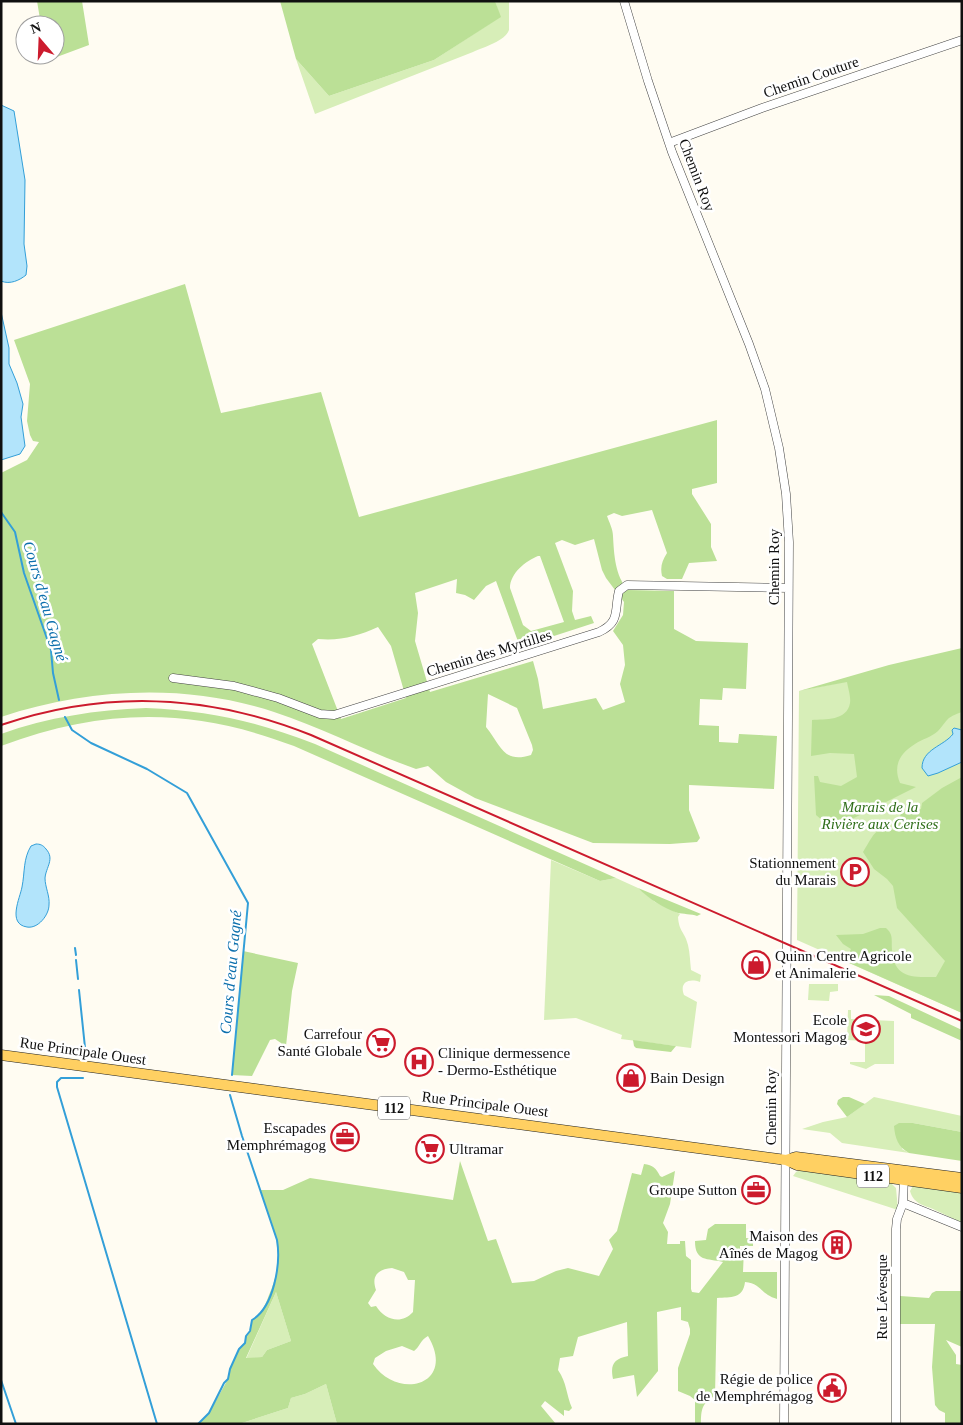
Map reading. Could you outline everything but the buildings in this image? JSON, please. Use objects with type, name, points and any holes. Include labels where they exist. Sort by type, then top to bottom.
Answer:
[{"type":"main road","name":"Rue Principale Ouest","points":[[1,1055],[786,1160],[796,1157],[904,1175],[962,1188]]},
{"type":"main road","name":"Rue Principale Ouest","points":[[904,1175],[962,1178]]},
{"type":"street","name":"Chemin Roy","points":[[624,1],[648,82],[669,143],[751,349],[768,402],[779,448],[786,494],[789,542],[784,1424]]},
{"type":"street","name":"Chemin Couture","points":[[669,143],[762,108],[962,40]]},
{"type":"street","name":"Chemin des Myrtilles","points":[[173,678],[234,686],[278,698],[320,714],[334,715],[599,632],[614,620],[619,591],[627,585],[788,588]]},
{"type":"street","name":"Rue Lévesque","points":[[896,1424],[896,1229],[897,1219],[903,1203],[904,1175]]},
{"type":"street","points":[[903,1203],[962,1227]]},
{"type":"green space","points":[[37,1],[82,1],[89,45],[65,54],[65,15],[39,15]]},
{"type":"green space","points":[[280,1],[495,1],[501,17],[434,60],[329,96],[296,59]]},
{"type":"green space","points":[[495,1],[509,1],[509,30],[499,40],[315,114],[296,59],[329,96],[434,60],[500,17]]},
{"type":"green space","points":[[185,284],[221,413],[321,392],[359,517],[717,420],[717,483],[692,489],[692,494],[711,524],[711,547],[717,561],[689,563],[682,579],[667,579],[662,576],[661,570],[667,553],[652,510],[622,516],[614,513],[607,516],[612,531],[618,572],[628,590],[674,591],[674,629],[696,641],[748,643],[746,689],[723,688],[722,700],[700,699],[699,725],[719,726],[719,742],[738,743],[739,734],[777,736],[774,789],[689,785],[689,810],[700,838],[697,842],[670,844],[593,843],[475,798],[446,782],[428,766],[416,769],[292,718],[241,703],[207,696],[172,693],[103,695],[34,707],[1,717],[1,473],[27,460],[39,442],[33,441],[30,435],[27,421],[30,384],[14,340]],"holes":[[[594,539],[602,570],[624,602],[623,615],[613,631],[623,645],[625,665],[620,684],[625,702],[603,710],[596,698],[543,709],[533,661],[430,692],[415,641],[418,613],[415,593],[457,579],[456,593],[474,600],[486,586],[496,581],[520,647],[594,623],[591,616],[575,620],[572,611],[573,591],[555,543],[562,540],[575,545]],[[540,556],[564,622],[531,631],[523,625],[510,588],[516,573],[533,558]],[[378,627],[391,646],[406,698],[341,719],[312,644],[318,639],[342,638]],[[488,694],[517,708],[532,745],[531,755],[522,757],[508,755],[499,746],[486,727]]]},
{"type":"green space","points":[[962,648],[962,712],[950,717],[936,733],[909,748],[901,756],[897,766],[900,783],[916,787],[842,824],[829,816],[823,821],[816,815],[814,776],[818,776],[820,782],[841,786],[857,777],[854,754],[830,753],[811,756],[812,720],[835,718],[845,713],[850,703],[849,692],[847,682],[799,691],[889,665]]},
{"type":"green space","name":"Marais de la Rivière aux Cerises","points":[[962,658],[962,1013],[797,940],[799,691]]},
{"type":"green space","points":[[146,708],[169,709],[232,718],[293,736],[315,744],[616,878],[600,881],[294,746],[256,733],[219,724],[148,717],[112,719],[76,724],[39,733],[1,746],[1,734],[36,723],[91,713]]},
{"type":"green space","points":[[962,777],[962,1013],[845,961],[851,949],[843,944],[836,935],[863,934],[880,928],[886,928],[891,935],[896,966],[901,971],[912,976],[936,977],[945,961],[897,908],[893,886],[874,869],[863,852],[875,833],[883,829],[895,830],[902,811],[911,807],[916,811],[921,809],[922,803],[942,788]]},
{"type":"green space","points":[[551,860],[600,881],[616,878],[638,888],[655,902],[680,914],[678,917],[688,945],[691,970],[701,975],[700,982],[689,981],[683,987],[684,995],[697,1002],[691,1048],[621,1039],[622,1035],[576,1018],[544,1020]]},
{"type":"green space","points":[[638,888],[701,914],[697,916],[672,911],[656,903]]},
{"type":"green space","points":[[243,951],[298,963],[292,991],[285,1055],[281,1043],[275,1039],[270,1040],[252,1076],[232,1075]]},
{"type":"green space","points":[[809,984],[838,984],[838,991],[830,992],[829,1001],[808,1000]]},
{"type":"green space","points":[[874,995],[889,996],[962,1030],[962,1041],[911,1018],[911,1014]]},
{"type":"green space","points":[[848,1010],[851,1010],[851,1019],[894,1021],[894,1064],[875,1064],[866,1069],[850,1064],[850,1062],[865,1062],[865,1041],[847,1040]]},
{"type":"green space","points":[[633,1040],[676,1046],[671,1052],[636,1048]]},
{"type":"green space","points":[[843,1097],[849,1097],[865,1104],[847,1117],[837,1104],[838,1100]]},
{"type":"green space","points":[[874,1097],[962,1116],[962,1132],[913,1123],[902,1149],[909,1153],[842,1143],[830,1133],[802,1129],[847,1117]]},
{"type":"green space","points":[[899,1123],[913,1123],[962,1132],[962,1161],[909,1153],[902,1148],[896,1138],[894,1126]]},
{"type":"green space","points":[[460,1161],[488,1241],[496,1239],[512,1283],[534,1281],[568,1268],[599,1276],[613,1249],[609,1240],[617,1231],[632,1173],[641,1175],[644,1164],[654,1167],[662,1177],[675,1171],[670,1204],[663,1223],[668,1232],[667,1244],[680,1244],[680,1241],[685,1241],[686,1256],[691,1260],[692,1292],[699,1293],[723,1262],[700,1256],[697,1253],[695,1241],[706,1240],[708,1229],[715,1224],[746,1224],[746,1238],[753,1239],[753,1246],[740,1246],[740,1249],[744,1249],[743,1272],[777,1272],[777,1299],[771,1297],[758,1286],[745,1282],[742,1292],[736,1296],[717,1298],[715,1396],[707,1401],[703,1407],[701,1424],[695,1424],[695,1400],[678,1391],[678,1368],[690,1334],[688,1322],[681,1320],[681,1307],[657,1312],[658,1371],[637,1397],[634,1375],[613,1379],[612,1374],[614,1363],[628,1356],[627,1322],[578,1337],[573,1356],[560,1358],[558,1370],[563,1379],[572,1408],[569,1411],[564,1410],[564,1416],[545,1401],[541,1406],[556,1424],[337,1424],[326,1384],[291,1398],[288,1408],[239,1424],[198,1424],[209,1413],[228,1379],[230,1369],[239,1349],[245,1343],[246,1336],[250,1331],[252,1320],[264,1306],[275,1280],[278,1266],[277,1242],[260,1190],[283,1190],[310,1178],[453,1200]],"holes":[[[392,1268],[404,1272],[408,1280],[415,1280],[413,1312],[398,1320],[384,1315],[376,1306],[371,1307],[368,1303],[376,1290],[374,1281],[377,1274]],[[276,1292],[291,1341],[267,1350],[262,1357],[246,1358]],[[428,1336],[435,1353],[435,1366],[430,1376],[421,1382],[409,1384],[396,1382],[384,1375],[373,1364],[375,1358],[386,1351],[402,1346],[414,1351]]]},
{"type":"green space","points":[[800,1170],[891,1183],[896,1188],[898,1210],[793,1176]]},
{"type":"green space","points":[[913,1186],[962,1193],[962,1223],[917,1202],[910,1191]]},
{"type":"green space","points":[[936,1291],[962,1291],[962,1347],[946,1340],[956,1355],[956,1364],[962,1365],[962,1424],[945,1424],[945,1413],[935,1405],[932,1367],[935,1324],[900,1324],[900,1296],[929,1298]]},
{"type":"green space","points":[[276,1292],[291,1341],[267,1350],[262,1357],[246,1359]]},
{"type":"green space","points":[[326,1384],[337,1424],[239,1424],[288,1408],[291,1398]]},
{"type":"water","points":[[1,105],[14,111],[25,180],[24,244],[27,266],[26,275],[11,282],[1,281]]},
{"type":"water","points":[[1,312],[9,348],[9,364],[23,404],[21,417],[25,446],[20,454],[1,460]]},
{"type":"water","points":[[954,728],[962,730],[962,762],[928,776],[922,768],[926,756],[953,734],[952,730]]},
{"type":"water","points":[[36,844],[44,847],[50,856],[45,878],[49,909],[39,924],[27,927],[21,925],[18,921],[16,910],[27,856],[31,846]]},
{"type":"waterway","name":"Cours d'eau Gagné","points":[[1,512],[15,532],[24,573],[51,650],[53,673],[59,700]]},
{"type":"waterway","name":"Cours d'eau Gagné","points":[[65,717],[72,730],[91,743],[147,769],[187,793],[248,903],[232,1075]]},
{"type":"waterway","points":[[75,948],[76,955]]},
{"type":"waterway","points":[[76,960],[78,979]]},
{"type":"waterway","points":[[79,990],[86,1057]]},
{"type":"waterway","points":[[83,1078],[61,1078],[57,1082],[57,1087],[157,1424]]},
{"type":"waterway","name":"Cours d'eau Gagné","points":[[198,1424],[209,1413],[224,1383],[228,1379],[230,1369],[239,1349],[245,1343],[246,1336],[250,1331],[252,1320],[260,1314],[271,1295],[277,1272],[277,1240],[230,1095]]},
{"type":"waterway","points":[[1,1380],[16,1424]]},
{"type":"railway","points":[[1,725],[40,713],[79,706],[157,701],[196,704],[273,721],[311,735],[962,1021]]},
{"type":"place","name":"Stationnement du Marais","points":[[855,872]]},
{"type":"place","name":"Quinn Centre Agricole et Animalerie","points":[[756,965]]},
{"type":"place","name":"Ecole Montessori Magog","points":[[866,1029]]},
{"type":"place","name":"Carrefour Santé Globale","points":[[381,1043]]},
{"type":"place","name":"Clinique dermessence - Dermo-Esthétique","points":[[419,1062]]},
{"type":"place","name":"Bain Design","points":[[631,1078]]},
{"type":"place","name":"Escapades Memphrémagog","points":[[345,1137]]},
{"type":"place","name":"Ultramar","points":[[430,1149]]},
{"type":"place","name":"Groupe Sutton","points":[[756,1190]]},
{"type":"place","name":"Maison des Aînés de Magog","points":[[837,1245]]},
{"type":"place","name":"Régie de police de Memphrémagog","points":[[832,1388]]}]
